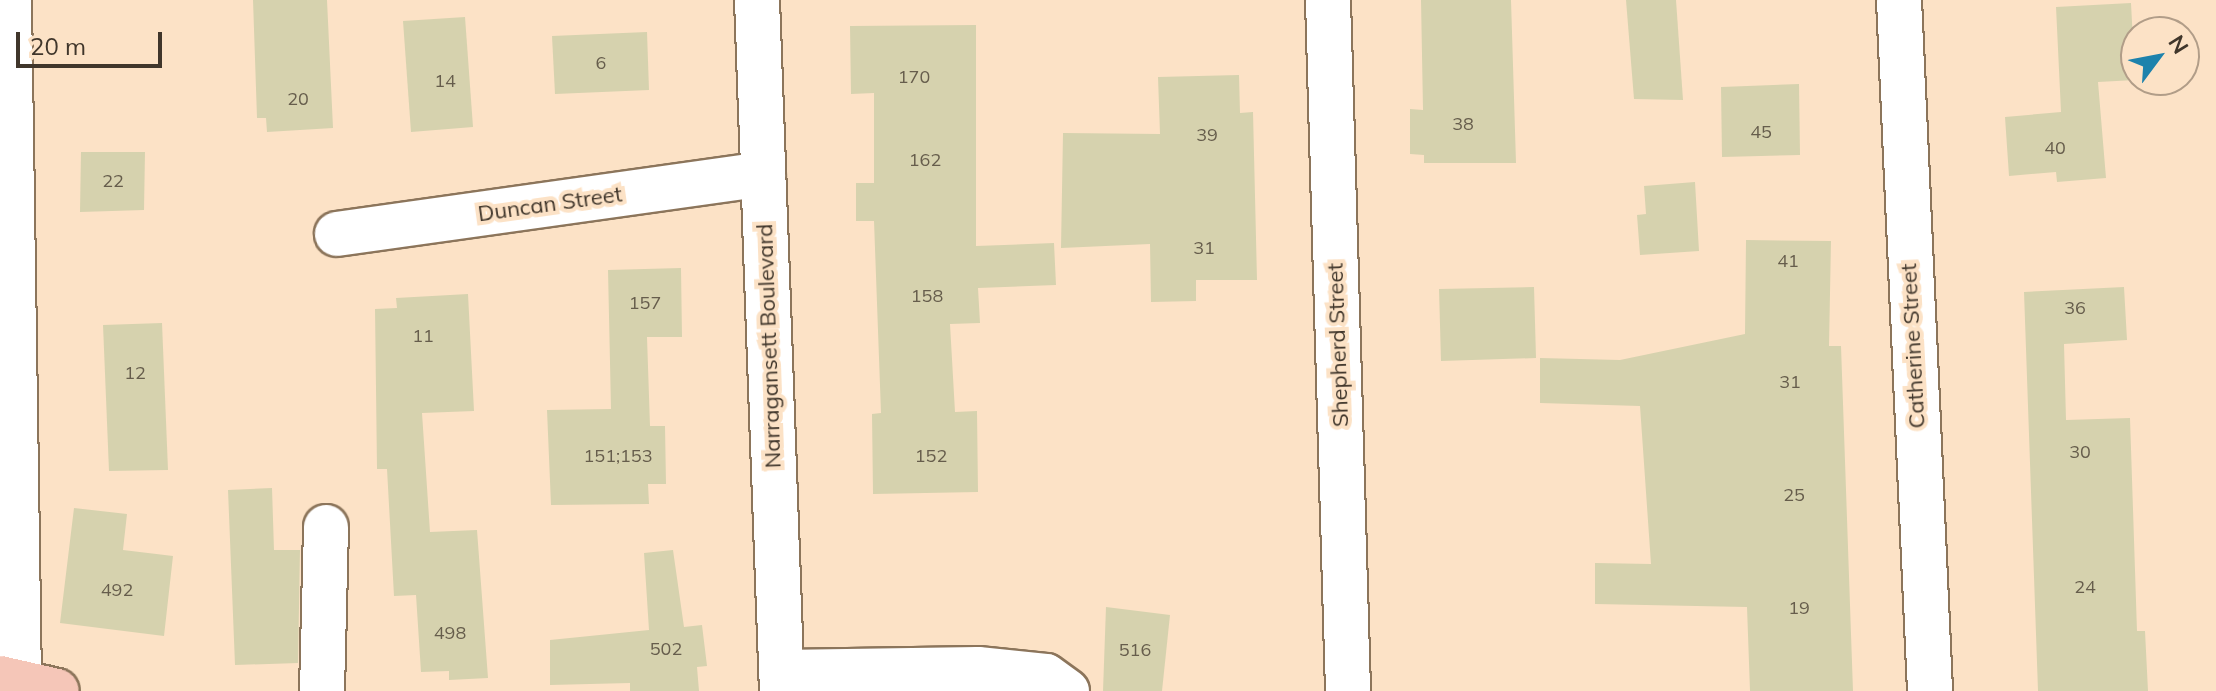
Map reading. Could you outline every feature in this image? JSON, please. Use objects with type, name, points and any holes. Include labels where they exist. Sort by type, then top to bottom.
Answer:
[{"type":"street","points":[[9,0],[25,684]]},
{"type":"street","name":"Narragansett Boulevard","points":[[757,0],[781,682]]},
{"type":"street","name":"Shepherd Street","points":[[1328,0],[1348,691]]},
{"type":"street","name":"Catherine Street","points":[[1899,0],[1930,691]]},
{"type":"street","name":"Duncan Street","points":[[337,234],[763,174]]},
{"type":"street","points":[[322,691],[326,527]]},
{"type":"street","points":[[781,682],[978,669],[1046,676],[1067,691]]},
{"type":"building","points":[[253,0],[327,0],[333,128],[267,132],[266,118],[257,118]]},
{"type":"building","points":[[1421,0],[1511,0],[1516,163],[1424,163],[1424,155],[1410,154],[1410,109],[1423,110]]},
{"type":"building","points":[[1626,0],[1676,0],[1683,100],[1634,99]]},
{"type":"building","points":[[2131,3],[2132,16],[2120,16],[2120,81],[2098,82],[2106,178],[2057,182],[2056,172],[2009,176],[2005,117],[2061,112],[2056,7]]},
{"type":"building","points":[[465,17],[473,127],[411,132],[403,21]]},
{"type":"building","points":[[976,25],[976,246],[1054,243],[1056,285],[978,288],[980,323],[950,324],[955,412],[977,411],[978,492],[873,494],[872,414],[881,413],[874,221],[856,221],[856,183],[874,183],[874,93],[851,94],[850,26]]},
{"type":"building","points":[[647,32],[649,90],[555,94],[552,36]]},
{"type":"building","points":[[1239,75],[1240,113],[1253,112],[1257,280],[1196,280],[1196,301],[1151,302],[1150,244],[1061,248],[1063,133],[1160,134],[1158,77]]},
{"type":"building","points":[[1799,84],[1800,155],[1722,157],[1721,87]]},
{"type":"building","points":[[81,152],[145,152],[144,210],[80,212]]},
{"type":"building","points":[[1695,182],[1699,251],[1640,255],[1637,215],[1646,214],[1644,186]]},
{"type":"building","points":[[1746,240],[1831,241],[1829,346],[1841,346],[1853,691],[1750,691],[1747,607],[1595,604],[1595,563],[1651,564],[1640,406],[1540,403],[1540,358],[1620,360],[1745,334]]},
{"type":"building","points":[[681,268],[682,337],[647,337],[650,426],[665,426],[666,484],[648,484],[649,504],[551,505],[547,410],[611,409],[608,270]]},
{"type":"building","points":[[1534,287],[1536,358],[1441,361],[1439,289]]},
{"type":"building","points":[[2124,287],[2127,340],[2064,344],[2066,420],[2130,418],[2137,631],[2145,631],[2148,691],[2038,691],[2024,292]]},
{"type":"building","points":[[468,294],[474,411],[422,413],[430,532],[477,530],[488,678],[449,680],[449,671],[421,672],[416,595],[394,596],[387,469],[377,469],[375,309],[397,308],[396,298]]},
{"type":"building","points":[[162,323],[168,470],[109,471],[103,325]]},
{"type":"building","points":[[272,488],[274,550],[300,550],[298,663],[235,665],[228,490]]},
{"type":"building","points":[[74,508],[127,514],[123,550],[173,556],[164,636],[60,623]]},
{"type":"building","points":[[673,550],[684,627],[702,625],[707,666],[697,667],[699,691],[630,691],[630,683],[550,685],[550,640],[649,630],[644,553]]},
{"type":"building","points":[[1106,607],[1170,615],[1162,691],[1103,691]]}]
